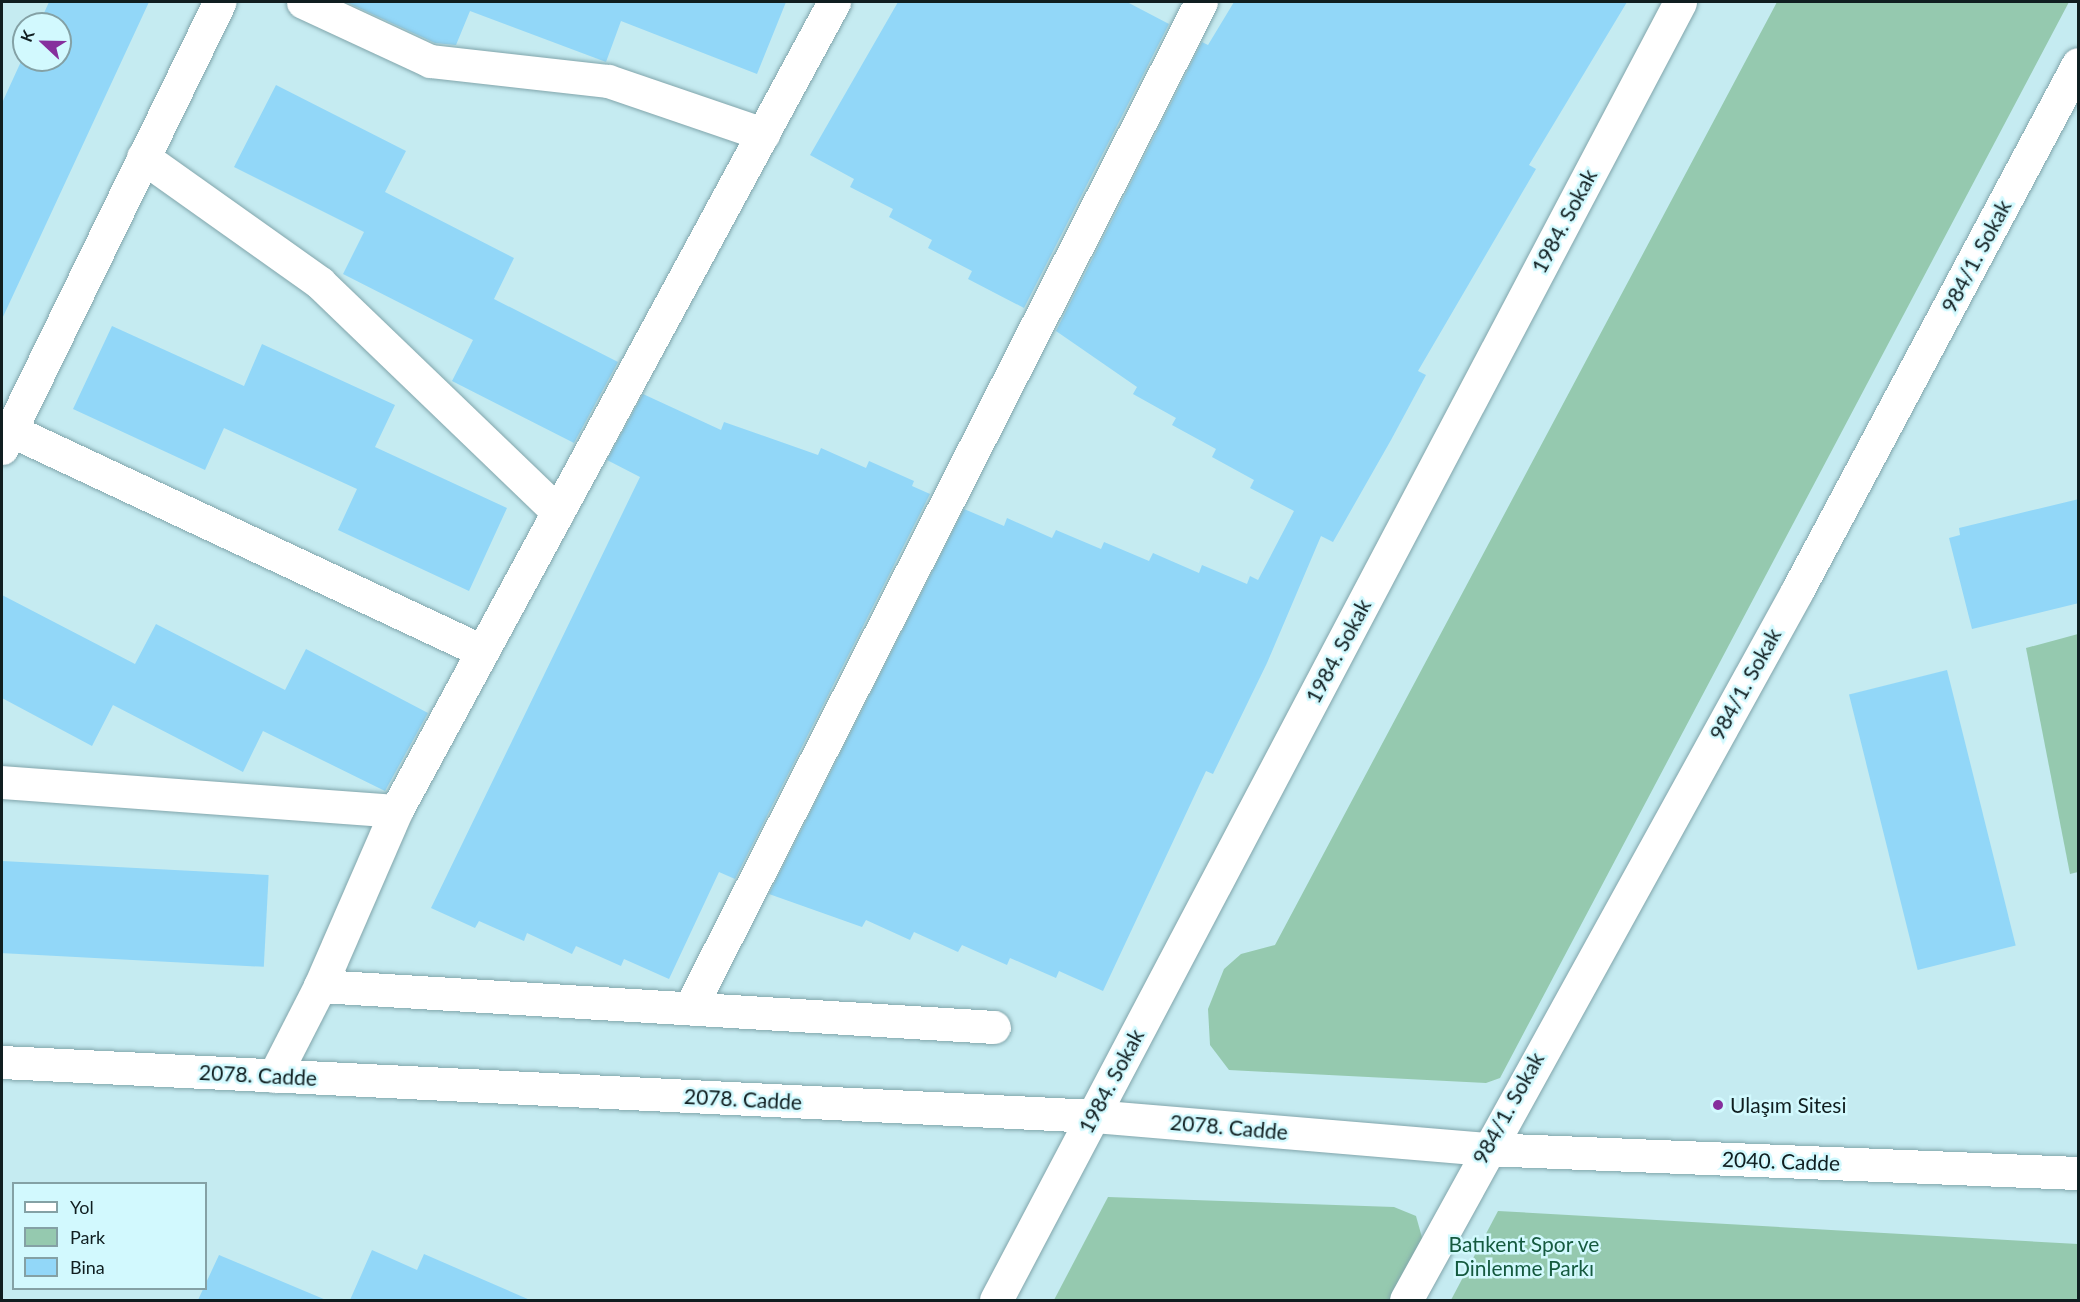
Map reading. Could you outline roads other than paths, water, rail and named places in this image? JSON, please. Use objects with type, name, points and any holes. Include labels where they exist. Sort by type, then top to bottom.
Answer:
[{"type":"street","points":[[220,2],[6,439],[482,651]]},
{"type":"street","points":[[303,2],[430,61],[608,81],[763,134]]},
{"type":"street","points":[[273,1076],[320,986],[396,811],[834,2]]},
{"type":"street","points":[[690,1008],[1201,2]]},
{"type":"street","name":"1984. Sokak","points":[[996,1300],[1680,2]]},
{"type":"street","name":"984/1. Sokak","points":[[1406,1300],[1485,1149],[1797,591],[2079,64]]},
{"type":"street","points":[[143,157],[320,283],[558,512]]},
{"type":"street","points":[[2,782],[396,811]]},
{"type":"street","points":[[320,986],[994,1027]]},
{"type":"street","name":"2078. Cadde","points":[[2,1062],[1093,1116],[1485,1149]]},
{"type":"street","name":"2040. Cadde","points":[[1485,1149],[2079,1173]]},
{"type":"place","name":"Ulaşım Sitesi","points":[[1718,1105]]},
{"type":"park label","name":"Batıkent Spor ve Dinlenme Parkı","points":[[1524,1256]]}]
